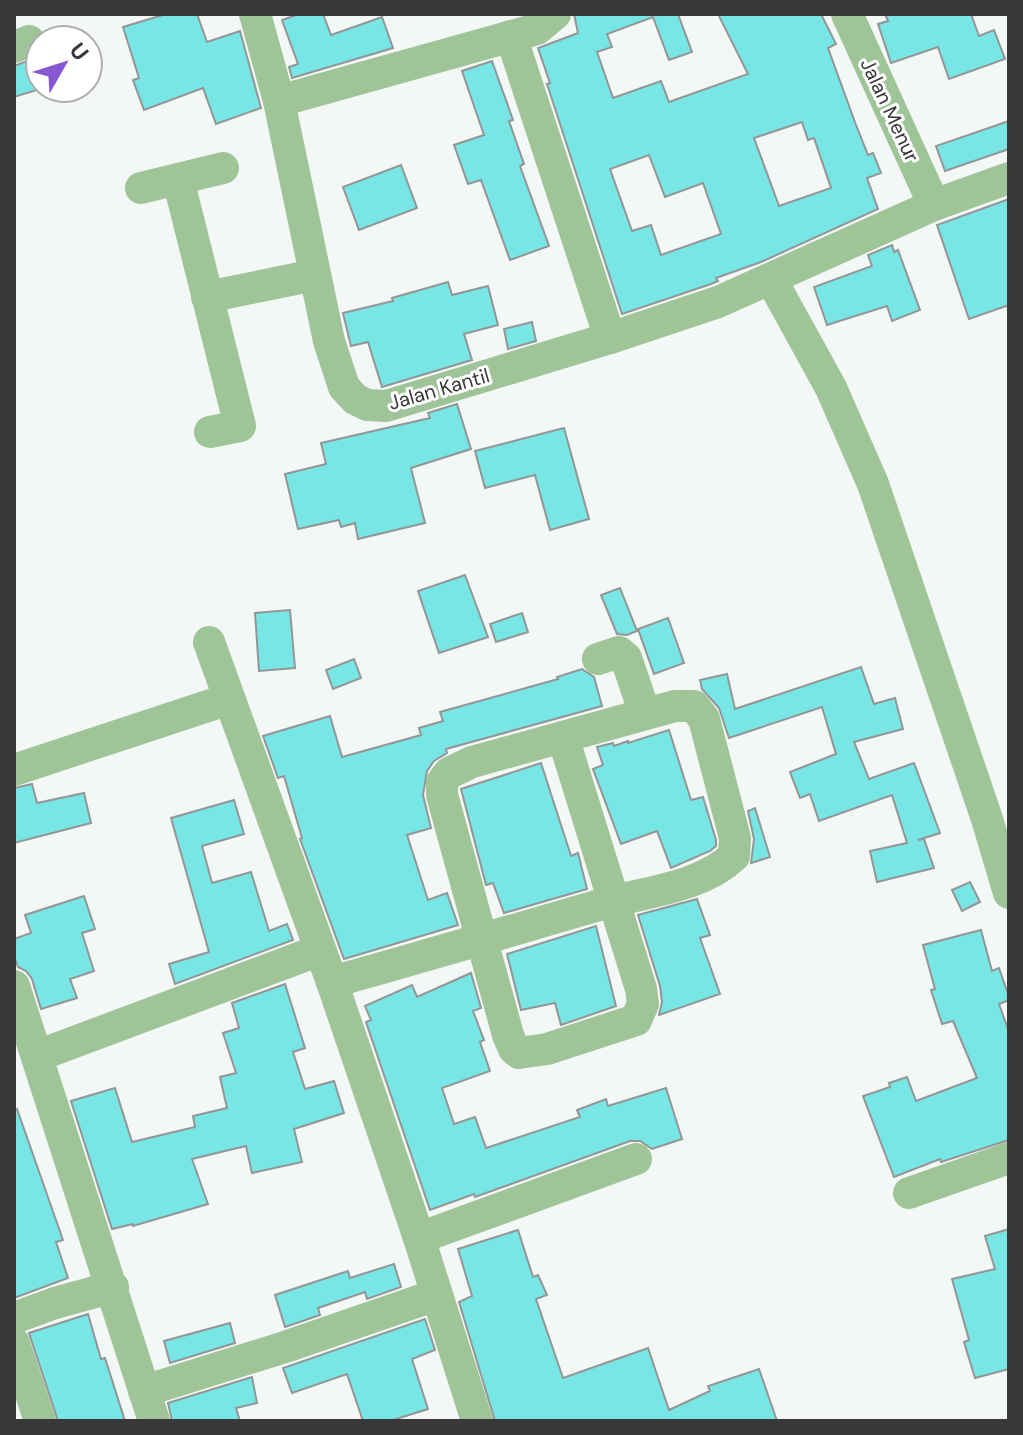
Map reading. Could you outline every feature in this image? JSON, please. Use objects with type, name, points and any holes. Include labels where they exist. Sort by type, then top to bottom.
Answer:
[{"type":"street","name":"Jalan Kantil","points":[[255,14],[279,101],[329,341],[344,387],[355,399],[367,405],[386,406],[718,302],[934,205],[1009,178]]},
{"type":"street","points":[[279,101],[537,29],[555,14]]},
{"type":"street","name":"Jalan Menur","points":[[847,14],[934,205]]},
{"type":"street","points":[[511,36],[610,338]]},
{"type":"street","points":[[141,188],[223,168]]},
{"type":"street","points":[[178,179],[240,426],[210,432]]},
{"type":"street","points":[[207,297],[315,275]]},
{"type":"street","points":[[771,279],[831,388],[873,484],[998,816],[1009,893]]},
{"type":"street","points":[[209,642],[332,982],[477,1421]]},
{"type":"street","points":[[598,659],[619,652],[626,658],[645,714]]},
{"type":"street","points":[[14,770],[229,699]]},
{"type":"street","points":[[332,982],[482,939],[615,900],[697,879],[715,872],[734,856],[735,838],[700,710],[690,705],[675,706],[472,762],[449,773],[442,782],[442,795],[482,939],[514,1049],[519,1053],[547,1049],[622,1026],[640,1016],[643,1004],[641,989],[615,900],[563,737]]},
{"type":"street","points":[[37,1056],[320,950]]},
{"type":"street","points":[[14,986],[149,1406],[285,1347],[436,1295]]},
{"type":"street","points":[[909,1193],[1009,1158]]},
{"type":"street","points":[[419,1238],[636,1159]]},
{"type":"street","points":[[14,1318],[113,1287]]},
{"type":"street","points":[[14,1343],[40,1421]]},
{"type":"building","points":[[166,14],[197,14],[207,42],[240,31],[261,108],[216,124],[203,88],[144,110],[133,80],[139,78],[123,27]]},
{"type":"building","points":[[299,14],[323,14],[331,35],[382,17],[393,48],[292,78],[289,67],[298,64],[282,20]]},
{"type":"building","points":[[574,14],[678,14],[692,52],[669,60],[653,17],[607,34],[612,47],[597,52],[613,98],[661,81],[669,102],[748,74],[718,14],[821,14],[836,44],[828,48],[856,125],[868,155],[873,153],[881,173],[867,178],[878,209],[761,262],[716,278],[718,281],[711,284],[622,314],[538,48],[578,33]],"holes":[[[802,122],[808,140],[814,138],[831,188],[779,206],[754,138]],[[649,155],[665,197],[703,183],[721,234],[661,255],[651,225],[632,231],[610,169]]]},
{"type":"building","points":[[885,14],[971,14],[979,36],[994,30],[1005,59],[949,79],[938,47],[891,63],[878,24],[888,21]]},
{"type":"building","points":[[492,61],[513,120],[509,121],[524,164],[520,166],[549,246],[510,260],[481,180],[468,184],[454,145],[484,135],[462,71]]},
{"type":"building","points":[[24,62],[24,94],[14,97],[14,66]]},
{"type":"building","points":[[1009,121],[1009,149],[945,171],[936,146]]},
{"type":"building","points":[[401,165],[417,208],[359,230],[343,187]]},
{"type":"building","points":[[1009,199],[1009,305],[969,319],[937,225]]},
{"type":"building","points":[[892,245],[894,252],[898,250],[920,310],[892,321],[887,306],[827,325],[814,287],[872,266],[868,255]]},
{"type":"building","points":[[448,282],[452,295],[488,286],[498,325],[464,334],[472,360],[382,387],[368,342],[351,346],[343,313],[393,301],[392,298]]},
{"type":"building","points":[[532,322],[536,341],[508,349],[504,329]]},
{"type":"building","points":[[457,404],[471,449],[411,468],[425,523],[358,539],[355,523],[341,527],[339,520],[298,529],[285,474],[326,464],[321,443],[430,418],[428,413]]},
{"type":"building","points":[[564,428],[589,519],[550,530],[535,475],[485,488],[475,451]]},
{"type":"building","points":[[465,575],[488,637],[439,653],[418,591]]},
{"type":"building","points":[[620,588],[637,631],[627,635],[617,634],[601,595]]},
{"type":"building","points":[[290,610],[295,668],[259,671],[255,613]]},
{"type":"building","points":[[522,613],[528,632],[496,642],[490,624]]},
{"type":"building","points":[[668,618],[684,663],[654,674],[638,629]]},
{"type":"building","points":[[354,659],[361,678],[333,689],[326,670]]},
{"type":"building","points":[[861,667],[874,704],[895,698],[903,729],[854,742],[869,779],[914,763],[940,833],[918,840],[924,839],[934,868],[877,882],[870,851],[907,843],[892,795],[819,821],[810,794],[800,798],[790,772],[836,754],[822,707],[729,738],[719,708],[702,689],[700,680],[727,674],[735,709]]},
{"type":"building","points":[[582,669],[594,677],[602,706],[446,749],[447,753],[434,761],[427,771],[423,795],[431,828],[407,835],[428,900],[447,893],[458,925],[344,959],[300,839],[284,776],[278,778],[263,736],[330,716],[342,757],[421,735],[419,728],[443,721],[440,712],[558,679]]},
{"type":"building","points":[[669,730],[691,800],[703,797],[716,840],[716,846],[710,851],[671,868],[657,831],[621,844],[593,769],[603,765],[597,747],[628,743]]},
{"type":"building","points":[[541,763],[571,856],[578,853],[587,889],[504,913],[493,883],[486,885],[461,789]]},
{"type":"building","points":[[32,784],[37,803],[84,793],[91,823],[14,843],[14,788]]},
{"type":"building","points":[[234,800],[244,834],[202,846],[212,883],[251,872],[269,931],[287,924],[293,940],[175,984],[169,964],[209,952],[171,818]]},
{"type":"building","points":[[755,808],[770,857],[751,863],[754,839],[748,811]]},
{"type":"building","points":[[970,882],[980,902],[962,911],[952,890]]},
{"type":"building","points":[[84,896],[95,929],[82,933],[94,971],[70,979],[77,998],[41,1009],[32,979],[18,967],[14,956],[14,939],[31,933],[25,915]]},
{"type":"building","points":[[697,899],[710,935],[700,938],[720,994],[659,1015],[662,1002],[660,986],[638,915]]},
{"type":"building","points":[[596,926],[616,1006],[561,1025],[555,1003],[521,1010],[507,954]]},
{"type":"building","points":[[981,930],[992,971],[999,968],[1009,997],[1009,1000],[999,1004],[1009,1032],[1009,1140],[941,1162],[940,1159],[894,1177],[863,1096],[890,1087],[889,1083],[907,1077],[916,1101],[977,1078],[953,1021],[942,1024],[931,990],[935,989],[923,945]]},
{"type":"building","points":[[471,973],[481,1008],[473,1011],[484,1040],[480,1042],[490,1071],[442,1088],[454,1124],[475,1117],[486,1148],[580,1117],[577,1110],[606,1099],[608,1106],[666,1088],[682,1139],[652,1149],[640,1141],[630,1141],[430,1210],[366,1022],[371,1020],[365,1006],[412,985],[417,997]]},
{"type":"building","points":[[285,984],[305,1048],[293,1052],[305,1089],[334,1081],[344,1113],[294,1129],[302,1162],[252,1173],[246,1146],[192,1159],[208,1204],[112,1229],[71,1101],[115,1088],[132,1142],[195,1127],[193,1116],[227,1108],[220,1077],[236,1073],[223,1033],[239,1028],[232,1003]]},
{"type":"building","points":[[17,1109],[63,1240],[56,1242],[68,1278],[14,1298],[14,1110]]},
{"type":"building","points":[[1009,1229],[1009,1369],[975,1378],[964,1342],[969,1340],[952,1279],[995,1269],[985,1236]]},
{"type":"building","points":[[518,1230],[533,1277],[538,1275],[547,1295],[536,1299],[563,1378],[648,1348],[669,1410],[710,1391],[708,1386],[759,1369],[777,1421],[495,1421],[459,1302],[472,1296],[458,1249]]},
{"type":"building","points":[[394,1264],[401,1287],[367,1299],[365,1292],[318,1308],[320,1315],[285,1327],[275,1295],[348,1271],[350,1278]]},
{"type":"building","points":[[88,1314],[101,1359],[105,1358],[125,1421],[58,1421],[29,1333]]},
{"type":"building","points":[[425,1319],[435,1350],[412,1359],[428,1409],[390,1421],[363,1421],[347,1374],[292,1393],[283,1368]]},
{"type":"building","points":[[230,1323],[235,1343],[170,1363],[164,1341]]},
{"type":"building","points":[[252,1377],[257,1403],[236,1408],[240,1421],[172,1421],[168,1403]]}]
